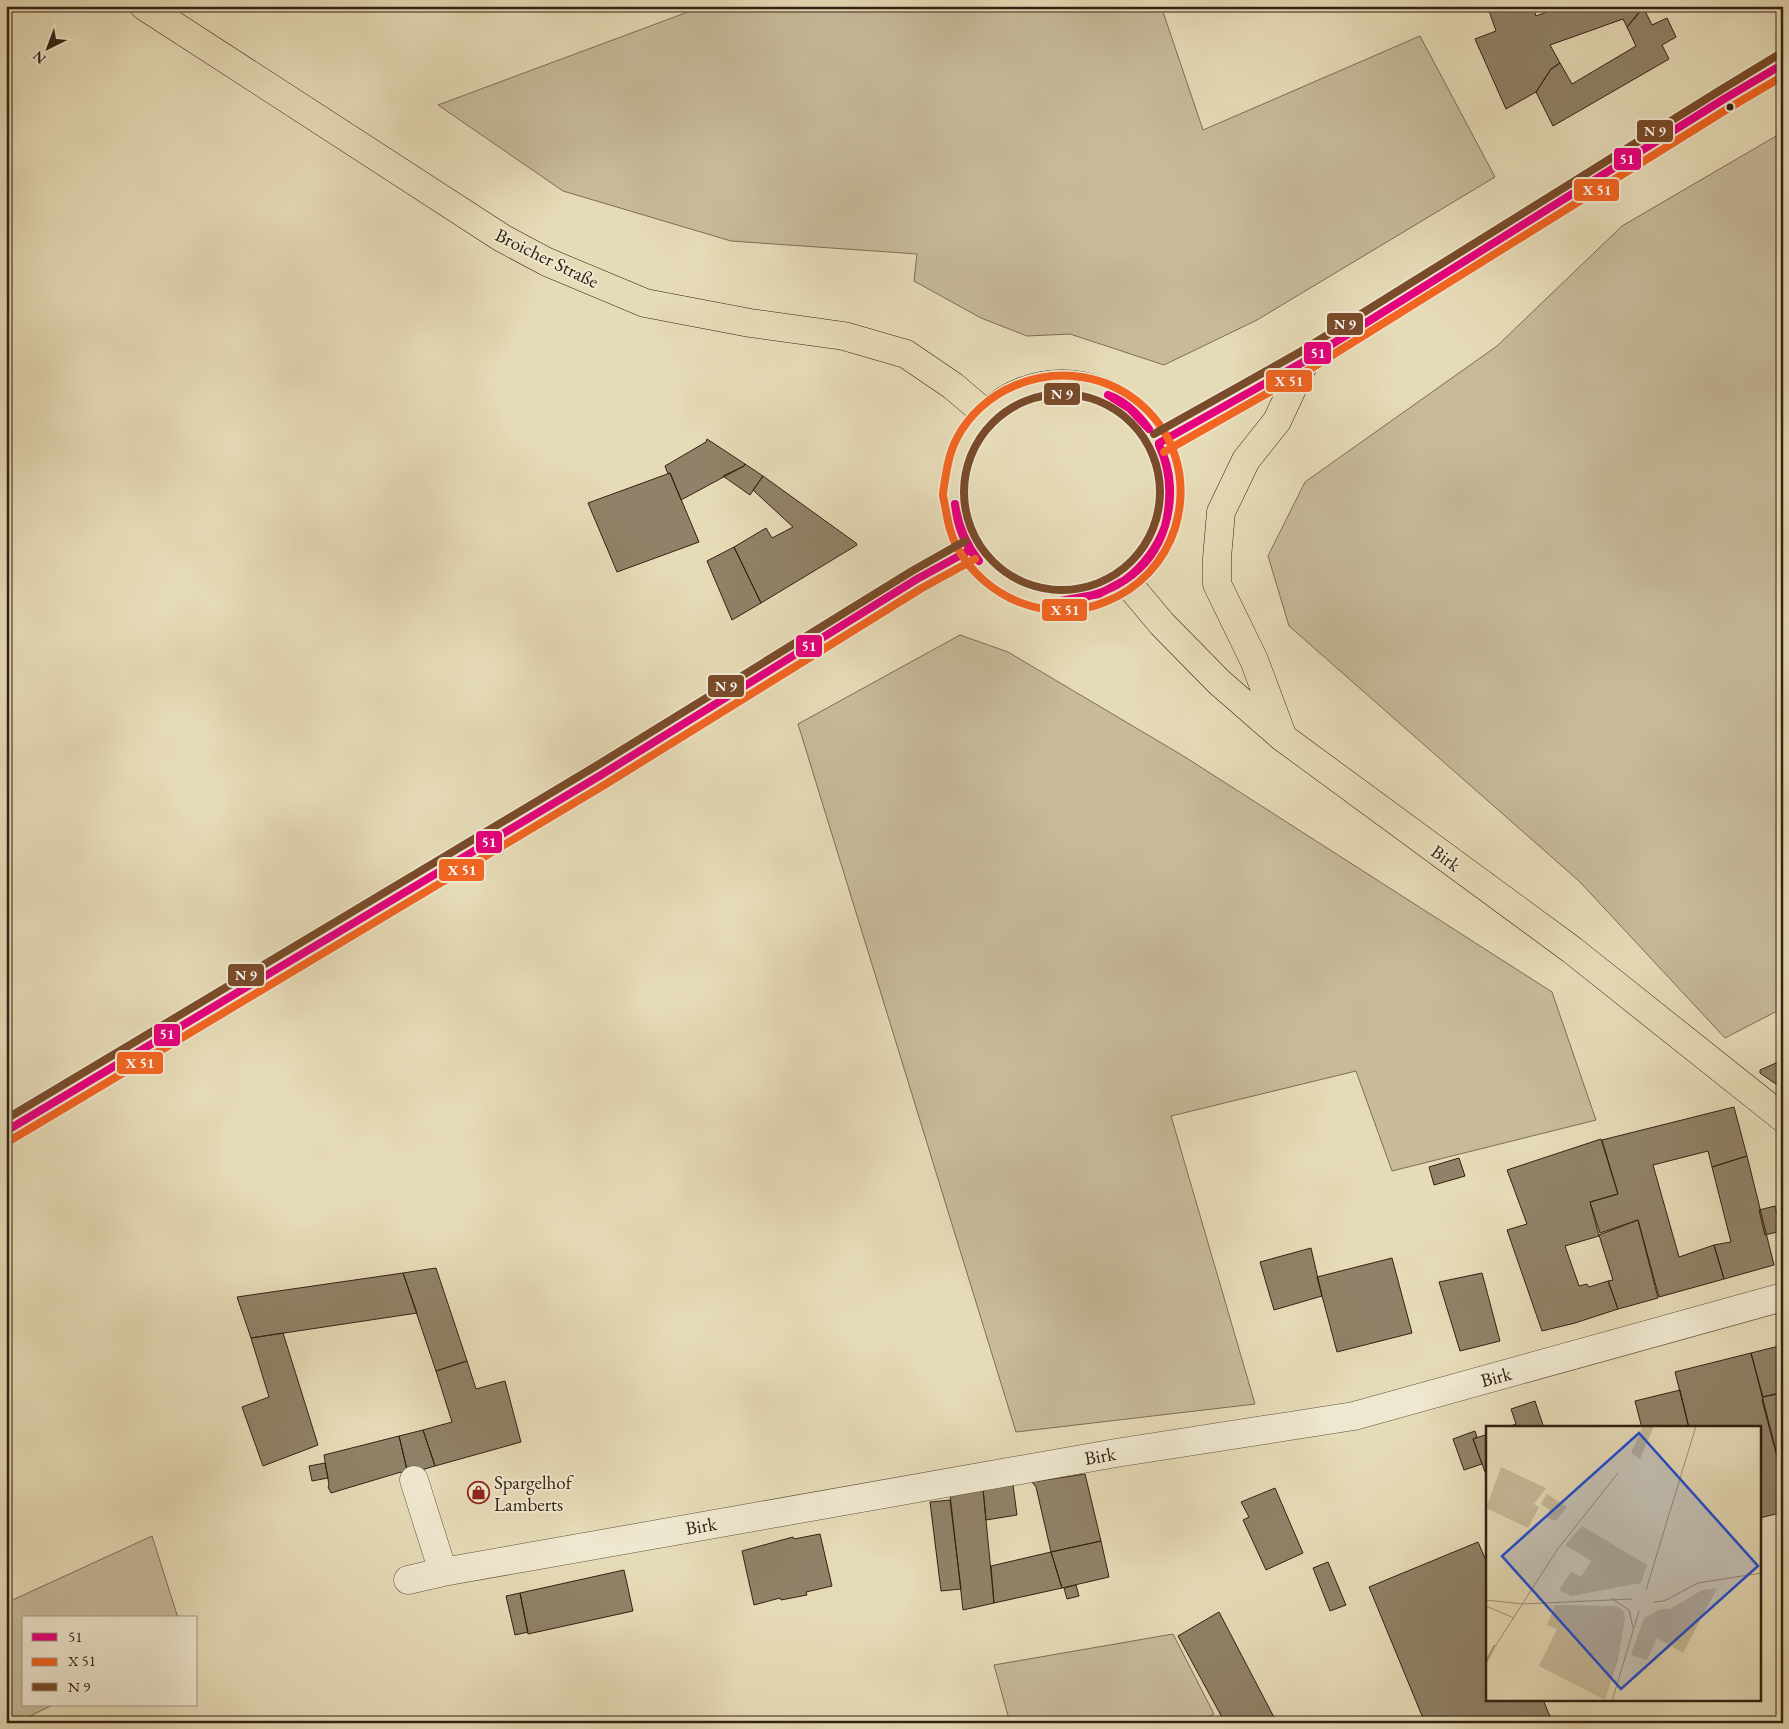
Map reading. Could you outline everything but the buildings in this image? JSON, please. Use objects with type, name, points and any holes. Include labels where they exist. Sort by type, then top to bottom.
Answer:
[{"type":"main road","name":"Broicher Straße","points":[[144,6],[502,238],[547,262],[645,303],[750,323],[844,336],[906,354],[953,386],[986,414]]},
{"type":"main road","points":[[1159,443],[1305,361],[1783,64]]},
{"type":"main road","points":[[1282,736],[1254,660],[1217,584],[1217,558],[1220,512],[1246,460],[1277,421],[1305,361]]},
{"type":"main road","points":[[1046,385],[1080,385],[1112,396],[1139,416],[1159,443],[1169,472],[1170,503],[1163,533],[1148,560],[1126,581],[1094,596],[1059,601],[1024,594],[994,577],[970,550],[958,523],[953,494],[957,465],[968,438],[986,414],[1014,395],[1046,385]]},
{"type":"main road","points":[[6,1131],[601,775],[916,579],[970,550]]},
{"type":"main road","name":"Birk","points":[[1126,581],[1162,624],[1220,682],[1282,736],[1572,950],[1783,1118]]},
{"type":"street","name":"Birk","points":[[408,1580],[442,1572],[1096,1456],[1354,1416],[1783,1296]]},
{"type":"street","points":[[414,1480],[442,1572]]},
{"type":"shaded area","points":[[704,6],[1161,6],[1203,130],[1420,36],[1495,177],[1257,320],[1164,365],[1070,334],[1027,336],[981,318],[914,281],[917,254],[731,241],[563,191],[438,105]]},
{"type":"shaded area","points":[[1783,132],[1783,1008],[1725,1038],[1579,881],[1289,626],[1268,556],[1305,482],[1497,346],[1622,226]]},
{"type":"shaded area","points":[[960,635],[1008,652],[1185,757],[1552,992],[1596,1120],[1392,1171],[1356,1071],[1171,1116],[1255,1404],[1016,1432],[798,724]]},
{"type":"shaded area","points":[[152,1536],[177,1616],[22,1616],[22,1706],[51,1706],[15,1723],[6,1723],[6,1603]]},
{"type":"shaded area","points":[[1173,1634],[1214,1714],[1198,1723],[1010,1723],[994,1665]]},
{"type":"transit line","points":[[1154,434],[1300,352],[1778,55]]},
{"type":"transit line","name":"51","points":[[1159,443],[1305,361],[1783,64]]},
{"type":"transit line","points":[[1164,452],[1310,369],[1783,76]]},
{"type":"transit line","points":[[943,493],[951,451],[962,430],[974,414],[1005,390],[1049,377],[1083,377],[1114,387],[1141,404],[1162,429],[1176,458],[1181,492],[1175,528],[1164,552],[1149,573],[1129,590],[1105,602],[1084,608],[1062,610],[1041,608],[1021,603],[1001,593],[984,581],[969,565],[954,541],[943,496]]},
{"type":"transit line","points":[[1062,394],[1090,398],[1108,406],[1124,416],[1138,430],[1156,464],[1160,492],[1156,520],[1148,538],[1138,554],[1124,568],[1090,586],[1062,590],[1034,586],[1016,578],[1000,568],[986,554],[968,520],[964,492],[968,464],[976,446],[986,430],[1000,416],[1034,398],[1062,394]]},
{"type":"transit line","name":"51","points":[[1108,395],[1131,409],[1149,429]]},
{"type":"transit line","name":"51","points":[[1108,395],[1130,409],[1149,429]]},
{"type":"transit line","name":"51","points":[[1159,445],[1167,464],[1170,485],[1168,516],[1165,526]]},
{"type":"transit line","name":"51","points":[[1159,445],[1166,465],[1169,485],[1169,505],[1165,526]]},
{"type":"transit line","name":"51","points":[[955,504],[963,534],[979,561]]},
{"type":"transit line","name":"51","points":[[955,504],[957,520],[962,534],[969,548],[979,561]]},
{"type":"transit line","name":"51","points":[[1125,580],[1149,556],[1165,526]]},
{"type":"transit line","name":"51","points":[[1125,580],[1150,557],[1159,542],[1165,526]]},
{"type":"transit line","points":[[6,1119],[596,766],[912,571],[965,541]]},
{"type":"transit line","name":"51","points":[[6,1131],[601,775],[917,579],[970,550]]},
{"type":"transit line","points":[[11,1140],[606,784],[922,588],[975,559]]},
{"type":"transit line","name":"51","points":[[1060,601],[1099,594],[1125,580]]},
{"type":"transit line","name":"51","points":[[1060,601],[1094,595],[1125,580]]},
{"type":"place","name":"Spargelhof Lamberts","points":[[478,1493]]}]
